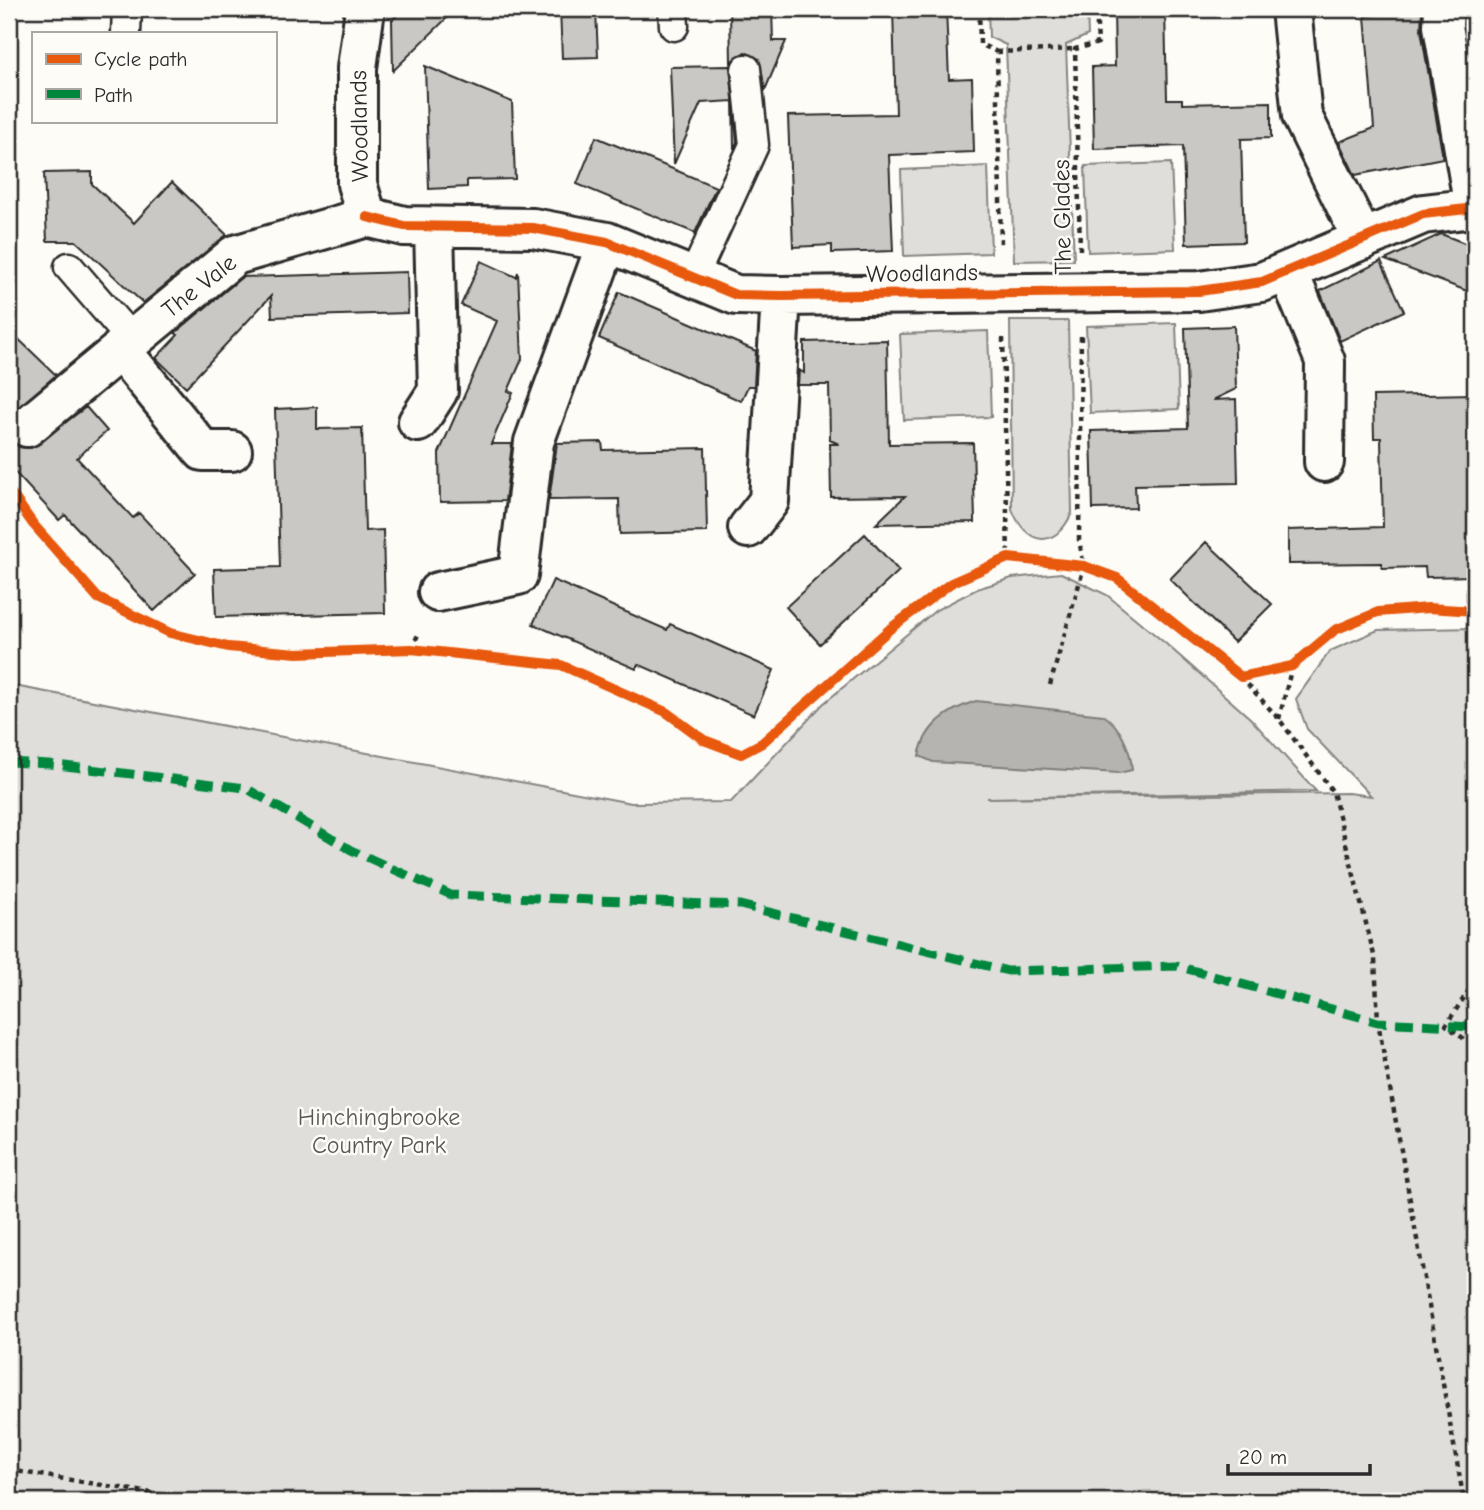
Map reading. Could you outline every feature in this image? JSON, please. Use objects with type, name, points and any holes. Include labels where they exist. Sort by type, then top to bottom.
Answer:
[{"type":"street","points":[[1291,9],[1302,116],[1363,240]]},
{"type":"street","points":[[1444,9],[1443,26],[1475,208]]},
{"type":"street","name":"Woodlands","points":[[360,10],[357,184],[368,216],[404,226],[533,228],[607,242],[736,295],[1199,291],[1262,282],[1423,214],[1475,208]]},
{"type":"street","name":"The Vale","points":[[27,427],[235,255],[368,216]]},
{"type":"street","points":[[418,422],[439,391],[434,227]]},
{"type":"street","points":[[438,592],[518,575],[534,442],[607,242]]},
{"type":"street","points":[[1288,271],[1325,361],[1324,462]]},
{"type":"street","points":[[748,528],[769,501],[781,296]]},
{"type":"street","points":[[126,345],[203,451],[232,451]]},
{"type":"lane","points":[[126,32],[127,9]]},
{"type":"lane","points":[[693,278],[754,145],[746,69]]},
{"type":"lane","points":[[69,267],[126,345]]},
{"type":"path","points":[[979,9],[980,44],[997,52],[1075,49],[1098,43],[1096,9]]},
{"type":"path","points":[[995,564],[1014,559],[1002,292],[997,52]]},
{"type":"path","points":[[1050,685],[1087,568],[1070,566]]},
{"type":"path","points":[[398,650],[425,651]]},
{"type":"path","points":[[1279,669],[1292,666],[1303,657]]},
{"type":"path","points":[[1279,719],[1292,666]]},
{"type":"path","points":[[1231,669],[1279,719],[1333,792],[1375,959],[1378,1022],[1464,1501]]},
{"type":"path","points":[[1241,677],[1254,674]]},
{"type":"path","points":[[1475,981],[1446,1025],[1475,1047]]},
{"type":"path","points":[[9,1470],[201,1501]]},
{"type":"green space","points":[[988,9],[1087,9],[1088,35],[1066,45],[1074,260],[1014,261],[1006,45],[989,37]]},
{"type":"green space","points":[[1171,163],[1175,249],[1088,252],[1085,166]]},
{"type":"green space","points":[[988,166],[991,253],[904,256],[901,170]]},
{"type":"green space","points":[[1010,321],[1068,321],[1072,513],[1065,525],[1049,538],[1032,536],[1018,521],[1012,509]]},
{"type":"green space","points":[[1176,323],[1179,409],[1090,413],[1086,326]]},
{"type":"green space","points":[[988,331],[991,417],[904,420],[900,334]]},
{"type":"green space","name":"Hinchingbrooke Country Park","points":[[1061,573],[1107,595],[1165,643],[1251,719],[1316,791],[987,798],[1348,793],[1371,796],[1307,729],[1296,699],[1330,651],[1378,630],[1475,628],[1475,1501],[9,1501],[9,685],[631,803],[731,802],[823,704],[936,610],[977,589],[1012,578]]},
{"type":"shaded area","points":[[976,701],[1103,715],[1115,725],[1124,739],[1132,770],[1119,773],[933,762],[919,756],[926,736],[939,720]]},
{"type":"building","points":[[403,9],[456,9],[393,71],[392,20]]},
{"type":"building","points":[[560,9],[596,9],[598,57],[562,58]]},
{"type":"building","points":[[730,9],[772,9],[773,41],[786,41],[765,90],[759,59],[745,52],[731,62]]},
{"type":"building","points":[[893,9],[946,9],[949,79],[972,78],[974,152],[889,155],[893,251],[832,253],[832,245],[793,247],[788,116],[896,114]]},
{"type":"building","points":[[1114,9],[1165,9],[1167,99],[1182,99],[1182,104],[1271,102],[1271,138],[1241,139],[1244,242],[1186,244],[1183,146],[1094,149],[1092,67],[1115,66]]},
{"type":"building","points":[[1466,9],[1475,9],[1475,85],[1465,25]]},
{"type":"building","points":[[1422,11],[1421,30],[1443,158],[1355,175],[1339,142],[1374,128],[1365,16]]},
{"type":"building","points":[[425,66],[512,102],[515,179],[467,180],[467,187],[429,189]]},
{"type":"building","points":[[730,66],[737,142],[734,149],[733,101],[701,103],[674,164],[670,67]]},
{"type":"building","points":[[596,137],[716,187],[695,233],[577,184]]},
{"type":"building","points":[[92,172],[92,184],[134,223],[172,182],[227,235],[143,303],[76,241],[47,241],[44,173]]},
{"type":"building","points":[[1441,234],[1475,247],[1475,294],[1385,260]]},
{"type":"building","points":[[481,261],[516,277],[518,272],[522,359],[508,391],[513,393],[491,444],[512,444],[505,501],[440,502],[439,453],[497,321],[461,305]]},
{"type":"building","points":[[1381,261],[1404,311],[1340,341],[1320,291]]},
{"type":"building","points":[[407,272],[408,313],[272,317],[271,296],[186,387],[156,358],[178,335],[175,333],[242,277]]},
{"type":"building","points":[[619,292],[756,351],[754,386],[748,386],[741,401],[599,338]]},
{"type":"building","points":[[1234,326],[1236,389],[1213,400],[1236,399],[1238,483],[1135,485],[1136,508],[1093,509],[1091,431],[1188,428],[1185,328]]},
{"type":"building","points":[[9,330],[56,375],[9,416]]},
{"type":"building","points":[[887,340],[889,444],[973,443],[975,522],[876,524],[905,496],[831,497],[830,444],[839,444],[830,440],[829,385],[798,385],[799,370],[804,373],[804,342]]},
{"type":"building","points":[[1475,394],[1475,576],[1426,577],[1425,567],[1382,568],[1382,563],[1288,564],[1288,530],[1383,527],[1381,438],[1374,438],[1373,396]]},
{"type":"building","points":[[86,407],[107,431],[77,458],[133,518],[139,513],[195,573],[154,611],[65,515],[59,520],[9,466],[9,438],[19,447],[31,448]]},
{"type":"building","points":[[317,407],[317,429],[362,428],[365,531],[383,530],[385,613],[216,617],[214,569],[280,567],[275,409]]},
{"type":"building","points":[[602,442],[603,450],[705,448],[707,532],[620,534],[619,499],[549,500],[557,443]]},
{"type":"building","points":[[865,534],[899,571],[820,644],[786,607]]},
{"type":"building","points":[[1206,542],[1272,604],[1234,642],[1170,579]]},
{"type":"building","points":[[553,580],[667,630],[670,624],[774,670],[754,715],[638,664],[636,669],[533,624]]},
{"type":"marked path","points":[[9,762],[49,764],[246,788],[351,850],[451,895],[740,905],[1008,971],[1177,966],[1378,1022],[1475,1027]]},
{"type":"cycle path","points":[[367,217],[404,226],[533,228],[607,242],[736,295],[781,296],[1199,291],[1262,282],[1423,214],[1475,208]]},
{"type":"cycle path","points":[[9,490],[33,524],[98,598],[170,633],[228,647],[297,653],[411,649],[561,665],[666,712],[704,740],[741,754],[762,743],[891,628],[951,583],[1008,558],[1084,566],[1117,578],[1241,677],[1292,666],[1335,630],[1378,612],[1428,608],[1475,611]]}]
